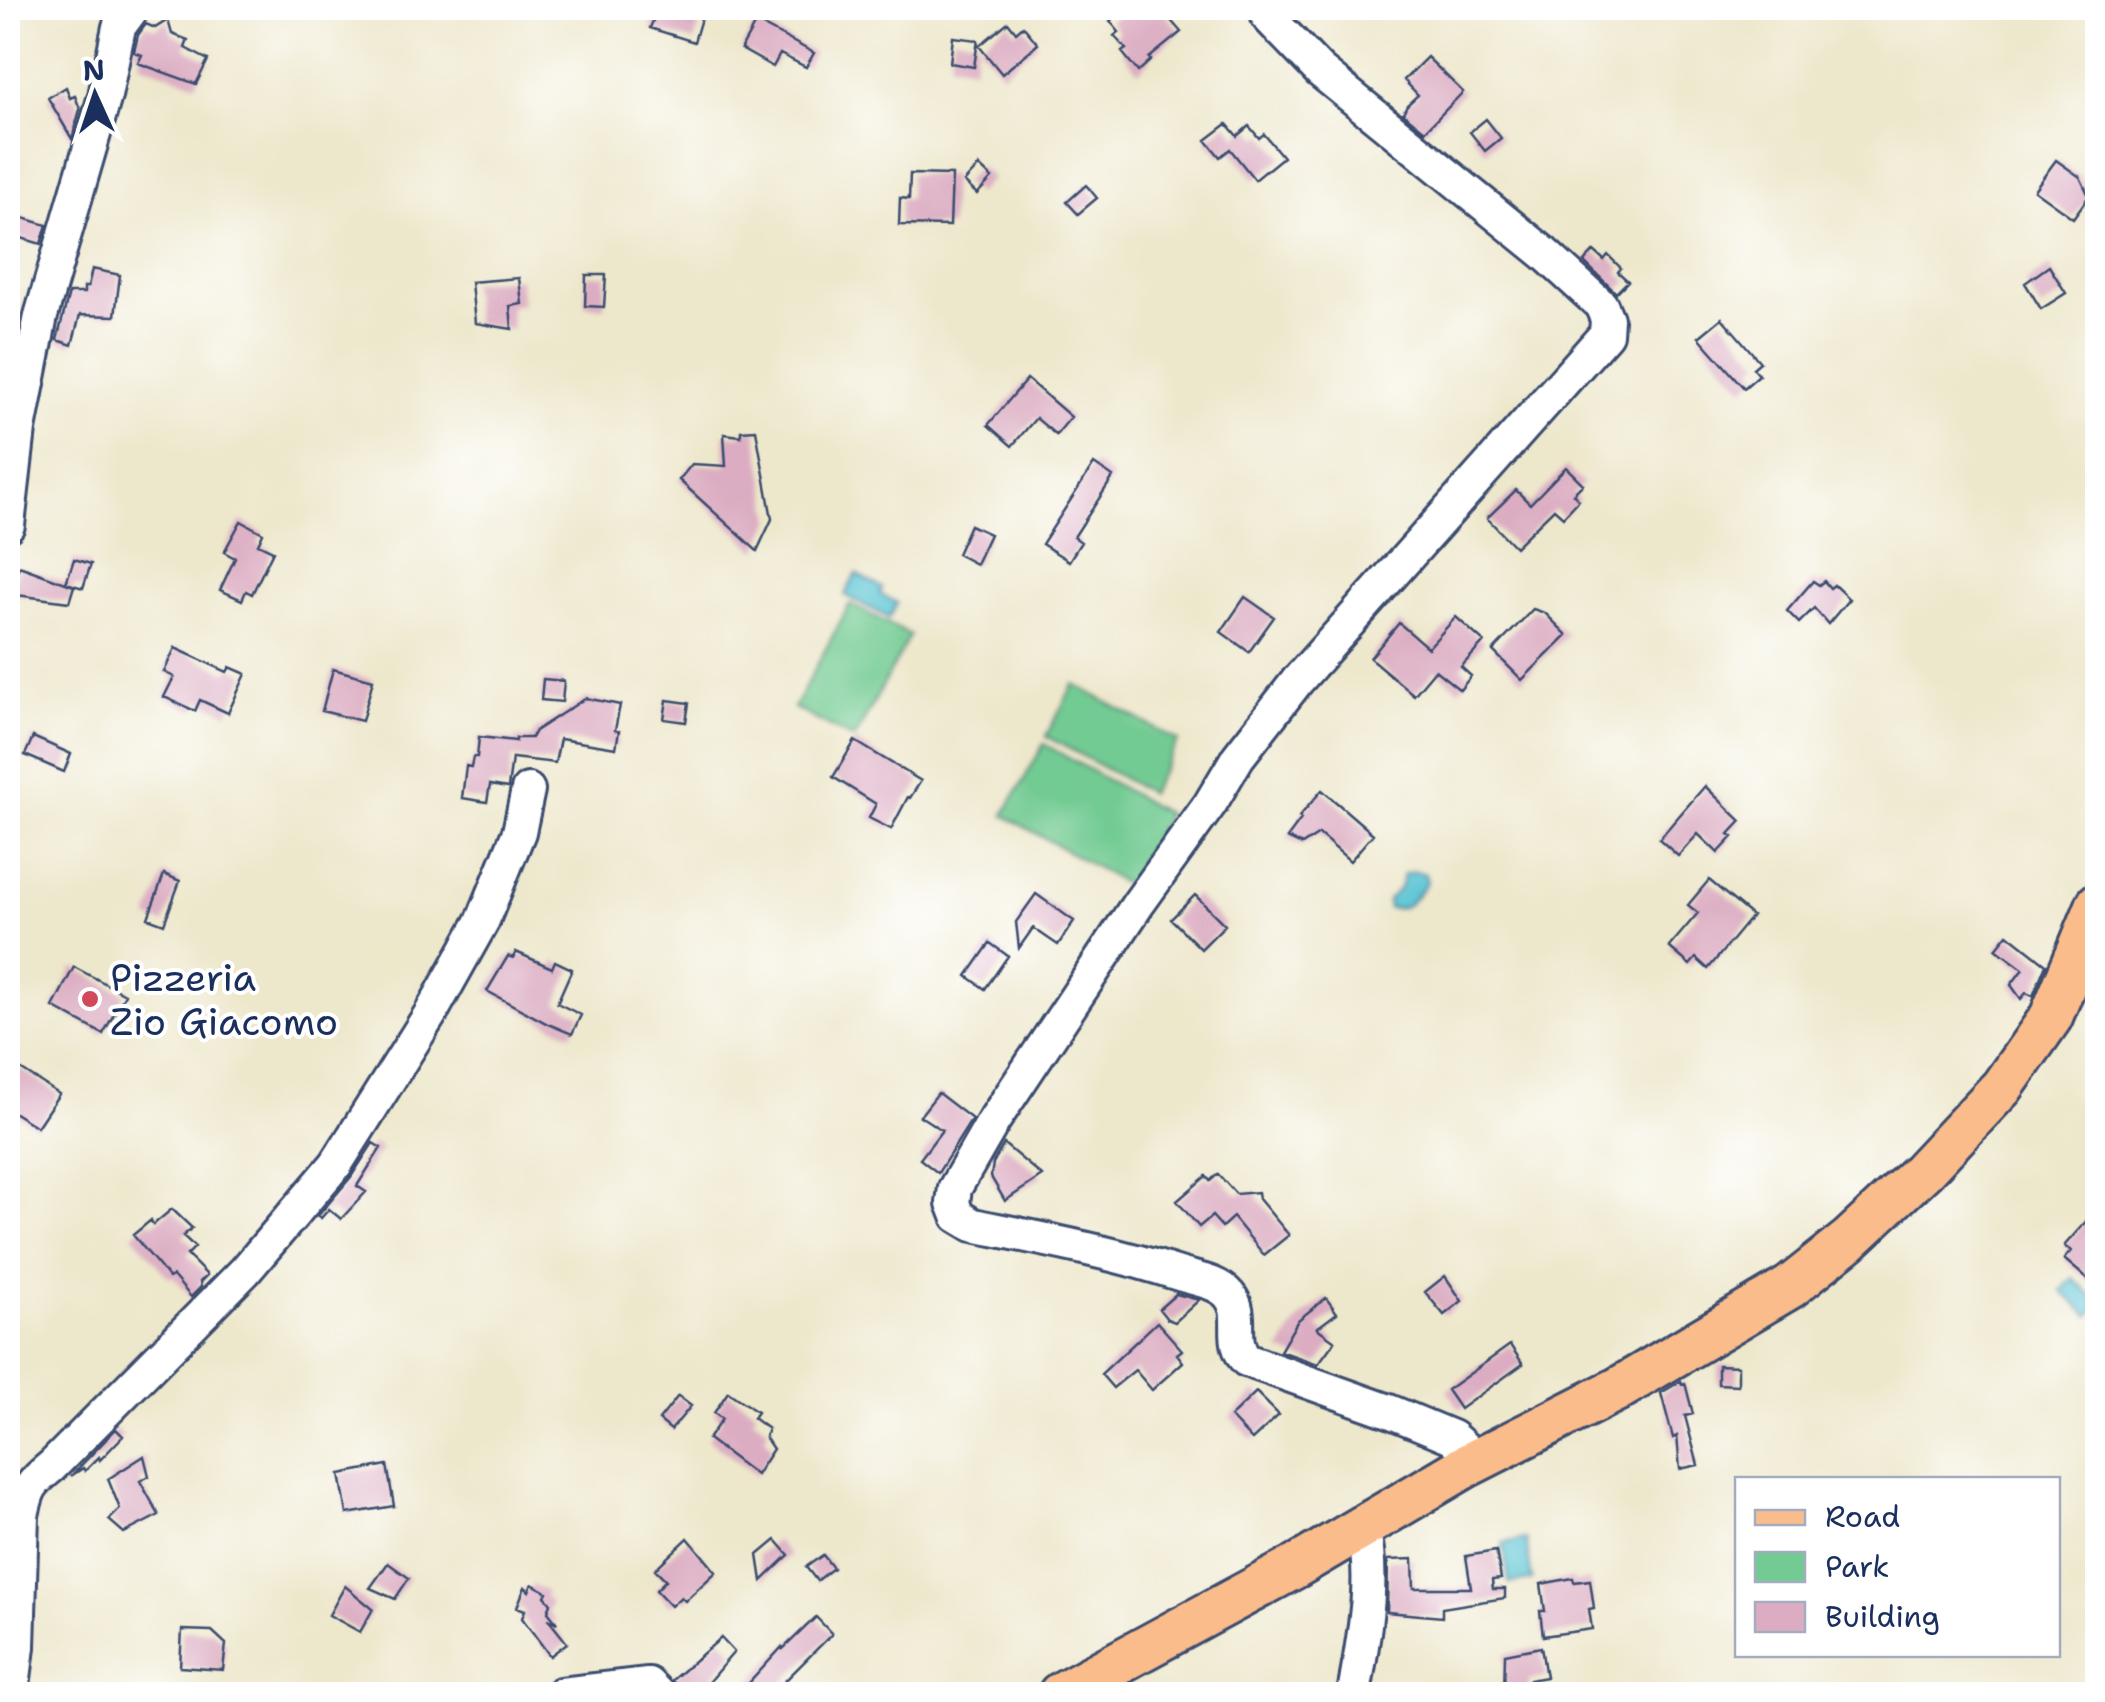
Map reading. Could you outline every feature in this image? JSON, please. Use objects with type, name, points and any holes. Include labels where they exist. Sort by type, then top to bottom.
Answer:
[{"type":"main road","points":[[1060,1694],[1295,1567],[1478,1460],[1618,1389],[1790,1287],[1849,1240],[1923,1171],[2002,1087],[2051,1018],[2098,904]]},
{"type":"street","points":[[8,525],[19,429],[40,316],[105,96],[119,27],[133,8]]},
{"type":"street","points":[[1268,17],[1320,71],[1544,252],[1602,306],[1606,334],[1298,680],[1238,757],[993,1122],[955,1188],[953,1203],[958,1216],[973,1225],[1132,1258],[1218,1286],[1230,1296],[1236,1310],[1236,1340],[1246,1360],[1452,1437],[1478,1460]]},
{"type":"street","points":[[12,1694],[18,1647],[22,1515],[32,1482],[245,1272],[336,1164],[432,1012],[483,920],[520,832],[528,790]]},
{"type":"street","points":[[1354,1694],[1370,1574],[1364,1527]]},
{"type":"street","points":[[561,1694],[648,1684],[658,1694]]},
{"type":"green space","points":[[850,604],[910,635],[854,739],[794,708]]},
{"type":"green space","points":[[1074,684],[1178,741],[1150,793],[1046,736]]},
{"type":"green space","points":[[1044,744],[1167,814],[1127,885],[1004,815]]},
{"type":"water","points":[[856,574],[882,588],[880,594],[897,603],[889,618],[845,595]]},
{"type":"water","points":[[1404,874],[1425,874],[1427,882],[1406,905],[1388,908],[1388,900],[1400,887]]},
{"type":"water","points":[[2073,1278],[2094,1298],[2097,1296],[2097,1306],[2089,1316],[2061,1291]]},
{"type":"water","points":[[1526,1539],[1532,1580],[1509,1583],[1503,1543]]},
{"type":"building","points":[[658,8],[704,8],[694,42],[650,28]]},
{"type":"building","points":[[1126,8],[1160,8],[1181,32],[1138,72],[1122,52],[1126,49],[1114,36],[1119,32],[1110,21]]},
{"type":"building","points":[[168,20],[172,34],[188,40],[185,48],[208,60],[196,84],[138,63],[142,55],[134,52],[138,35],[146,24],[155,28]]},
{"type":"building","points":[[756,22],[814,53],[806,67],[780,54],[773,67],[741,49]]},
{"type":"building","points":[[1008,22],[1016,32],[1023,26],[1038,44],[1002,74],[979,46]]},
{"type":"building","points":[[953,37],[978,40],[974,67],[950,63]]},
{"type":"building","points":[[1427,57],[1463,92],[1425,131],[1403,113],[1418,95],[1404,80]]},
{"type":"building","points":[[66,87],[80,109],[72,139],[48,98]]},
{"type":"building","points":[[1486,119],[1501,138],[1485,151],[1470,132]]},
{"type":"building","points":[[1227,124],[1237,136],[1249,126],[1259,138],[1264,134],[1283,157],[1255,180],[1230,149],[1220,157],[1206,140]]},
{"type":"building","points":[[2056,160],[2080,177],[2089,196],[2073,218],[2034,190]]},
{"type":"building","points":[[979,166],[992,178],[977,194],[964,182]]},
{"type":"building","points":[[910,174],[952,175],[950,226],[899,225],[900,198],[909,199]]},
{"type":"building","points":[[1086,185],[1097,198],[1078,214],[1067,202]]},
{"type":"building","points":[[10,214],[47,225],[41,244],[8,234]]},
{"type":"building","points":[[1594,251],[1604,260],[1608,255],[1628,281],[1616,293],[1584,262]]},
{"type":"building","points":[[2049,266],[2066,293],[2041,309],[2025,283]]},
{"type":"building","points":[[92,269],[120,275],[115,316],[80,315],[72,345],[57,340],[69,293],[84,293]]},
{"type":"building","points":[[586,275],[606,275],[604,307],[585,306]]},
{"type":"building","points":[[519,278],[522,304],[510,306],[512,329],[475,323],[471,282]]},
{"type":"building","points":[[1722,318],[1760,362],[1753,368],[1759,375],[1744,388],[1699,337]]},
{"type":"building","points":[[1027,379],[1071,417],[1056,435],[1036,418],[1012,446],[988,425]]},
{"type":"building","points":[[756,430],[772,519],[757,551],[679,480],[692,464],[726,466],[724,434],[741,436],[741,431]]},
{"type":"building","points":[[1094,464],[1113,477],[1074,537],[1081,542],[1069,561],[1042,544]]},
{"type":"building","points":[[1566,467],[1583,484],[1573,494],[1579,500],[1563,517],[1554,509],[1515,547],[1487,518],[1516,490],[1530,504]]},
{"type":"building","points":[[241,521],[263,533],[258,544],[273,551],[252,594],[246,591],[242,600],[220,590],[235,558],[224,552]]},
{"type":"building","points":[[970,525],[990,534],[976,564],[957,554]]},
{"type":"building","points":[[74,559],[91,564],[83,588],[66,583]]},
{"type":"building","points":[[19,566],[74,586],[69,602],[9,594]]},
{"type":"building","points":[[1813,581],[1819,585],[1824,581],[1830,588],[1834,585],[1849,599],[1828,624],[1814,608],[1799,623],[1787,611]]},
{"type":"building","points":[[1245,597],[1274,617],[1249,652],[1221,632]]},
{"type":"building","points":[[1533,609],[1545,613],[1567,635],[1522,680],[1493,651]]},
{"type":"building","points":[[1456,617],[1484,642],[1461,667],[1471,676],[1460,690],[1435,670],[1414,695],[1370,658],[1399,623],[1428,648]]},
{"type":"building","points":[[175,648],[227,672],[230,667],[246,674],[228,713],[200,700],[195,711],[164,697],[174,677],[164,672]]},
{"type":"building","points":[[333,669],[373,680],[362,721],[322,711]]},
{"type":"building","points":[[543,679],[564,681],[562,702],[541,700]]},
{"type":"building","points":[[586,698],[620,705],[616,748],[560,739],[555,763],[512,758],[508,788],[490,785],[487,802],[462,798],[466,766],[471,767],[473,757],[477,757],[479,737],[516,741],[531,738],[535,731]]},
{"type":"building","points":[[667,700],[689,703],[686,722],[664,719]]},
{"type":"building","points":[[33,737],[71,754],[64,772],[25,755]]},
{"type":"building","points":[[855,741],[921,781],[891,829],[869,818],[876,804],[833,777]]},
{"type":"building","points":[[1705,786],[1741,821],[1718,853],[1698,834],[1678,856],[1659,839]]},
{"type":"building","points":[[1322,790],[1373,834],[1350,861],[1319,834],[1302,845],[1287,838]]},
{"type":"building","points":[[164,874],[180,881],[164,924],[148,918]]},
{"type":"building","points":[[1709,880],[1752,916],[1708,969],[1696,958],[1690,965],[1669,947],[1698,913],[1688,905]]},
{"type":"building","points":[[1036,894],[1074,921],[1058,945],[1033,928],[1019,948],[1016,922]]},
{"type":"building","points":[[1195,895],[1225,925],[1201,949],[1171,919]]},
{"type":"building","points":[[2008,934],[2046,964],[2033,996],[2026,993],[2021,999],[2011,985],[2023,969],[1996,949]]},
{"type":"building","points":[[990,943],[1008,956],[985,989],[967,976]]},
{"type":"building","points":[[516,952],[552,968],[555,961],[572,969],[557,1003],[581,1015],[572,1034],[487,991],[508,956],[513,958]]},
{"type":"building","points":[[74,967],[125,994],[103,1034],[53,1007]]},
{"type":"building","points":[[8,1061],[59,1094],[37,1127],[8,1109]]},
{"type":"building","points":[[938,1093],[972,1119],[938,1173],[920,1159],[942,1130],[920,1116]]},
{"type":"building","points":[[373,1143],[381,1148],[357,1186],[366,1192],[341,1219],[329,1209],[321,1218],[318,1216],[351,1177]]},
{"type":"building","points":[[1004,1144],[1042,1176],[1005,1201],[991,1177],[993,1163]]},
{"type":"building","points":[[1218,1174],[1236,1194],[1258,1192],[1259,1199],[1289,1235],[1264,1255],[1233,1217],[1222,1227],[1212,1216],[1199,1227],[1177,1201],[1206,1176],[1210,1181]]},
{"type":"building","points":[[2098,1208],[2098,1288],[2064,1259],[2071,1251],[2064,1246]]},
{"type":"building","points":[[172,1209],[192,1228],[183,1236],[195,1247],[187,1255],[207,1275],[191,1297],[173,1276],[169,1278],[133,1235]]},
{"type":"building","points":[[1445,1276],[1462,1301],[1444,1315],[1425,1292]]},
{"type":"building","points":[[1176,1294],[1199,1300],[1175,1322],[1159,1309]]},
{"type":"building","points":[[1326,1298],[1337,1313],[1317,1328],[1335,1341],[1318,1364],[1280,1351],[1298,1320]]},
{"type":"building","points":[[1157,1322],[1182,1350],[1177,1354],[1183,1362],[1152,1390],[1135,1370],[1113,1388],[1101,1374]]},
{"type":"building","points":[[1510,1345],[1523,1364],[1460,1409],[1447,1390]]},
{"type":"building","points":[[1718,1365],[1738,1366],[1738,1385],[1718,1384]]},
{"type":"building","points":[[1681,1381],[1685,1383],[1693,1414],[1685,1416],[1698,1465],[1680,1469],[1677,1436],[1673,1438],[1661,1393]]},
{"type":"building","points":[[728,1392],[757,1412],[753,1418],[768,1429],[765,1437],[773,1449],[756,1475],[708,1439],[722,1419],[714,1413]]},
{"type":"building","points":[[1256,1392],[1279,1415],[1252,1440],[1230,1417]]},
{"type":"building","points":[[678,1396],[691,1406],[671,1430],[659,1420]]},
{"type":"building","points":[[116,1429],[123,1436],[100,1460],[99,1457],[85,1471],[83,1468],[71,1476]]},
{"type":"building","points":[[144,1456],[149,1476],[140,1481],[159,1515],[124,1533],[109,1520],[120,1509],[108,1479]]},
{"type":"building","points":[[387,1465],[394,1506],[347,1514],[340,1474]]},
{"type":"building","points":[[688,1538],[716,1572],[685,1601],[681,1597],[671,1606],[656,1590],[666,1580],[655,1569]]},
{"type":"building","points":[[776,1540],[789,1555],[762,1581],[758,1555]]},
{"type":"building","points":[[1496,1551],[1501,1579],[1492,1580],[1493,1589],[1505,1589],[1505,1598],[1442,1608],[1442,1617],[1387,1612],[1388,1560],[1413,1559],[1414,1588],[1471,1588],[1466,1556]]},
{"type":"building","points":[[823,1555],[833,1568],[817,1581],[806,1567]]},
{"type":"building","points":[[388,1563],[409,1578],[395,1599],[370,1588]]},
{"type":"building","points":[[1573,1578],[1574,1582],[1590,1580],[1592,1629],[1543,1636],[1541,1584]]},
{"type":"building","points":[[532,1584],[547,1592],[545,1596],[551,1603],[548,1612],[557,1623],[548,1619],[567,1643],[550,1656],[522,1618],[525,1610],[517,1607],[525,1587],[529,1591]]},
{"type":"building","points":[[345,1586],[373,1609],[360,1632],[329,1615]]},
{"type":"building","points":[[816,1617],[832,1634],[772,1694],[739,1694],[782,1647]]},
{"type":"building","points":[[182,1630],[212,1631],[226,1644],[223,1670],[180,1667]]},
{"type":"building","points":[[721,1638],[734,1652],[698,1694],[677,1694],[672,1680]]},
{"type":"building","points":[[1541,1647],[1546,1677],[1529,1680],[1528,1694],[1504,1694],[1505,1654]]},
{"type":"place","name":"Pizzeria Zio Giacomo","points":[[90,999]]}]
